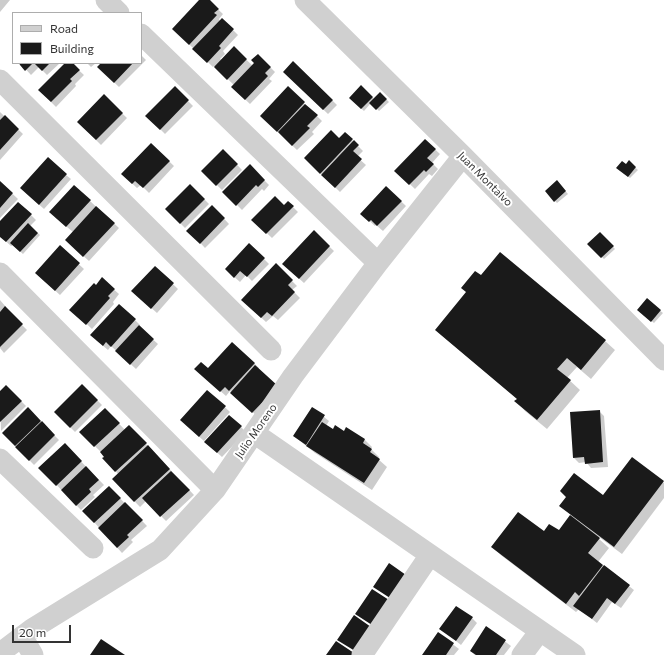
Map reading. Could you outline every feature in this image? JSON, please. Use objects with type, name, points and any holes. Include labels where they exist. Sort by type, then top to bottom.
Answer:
[{"type":"street","points":[[106,0],[118,12]]},
{"type":"street","name":"Juan Montalvo","points":[[305,0],[463,156],[664,360]]},
{"type":"street","points":[[142,35],[378,262]]},
{"type":"street","points":[[0,80],[271,350]]},
{"type":"street","name":"Julio Moreno","points":[[0,653],[22,636],[160,550],[215,490],[293,376],[378,262],[463,156]]},
{"type":"street","points":[[0,273],[215,490]]},
{"type":"street","points":[[254,433],[575,655]]},
{"type":"street","points":[[0,459],[93,548]]},
{"type":"street","points":[[362,655],[430,555]]},
{"type":"street","points":[[522,655],[540,631]]},
{"type":"street","points":[[22,636],[33,655]]},
{"type":"building","points":[[199,0],[210,0],[219,9],[214,13],[217,15],[189,45],[172,29]]},
{"type":"building","points":[[222,18],[234,29],[219,46],[221,48],[207,63],[192,49]]},
{"type":"building","points":[[234,46],[247,59],[227,80],[214,67]]},
{"type":"building","points":[[258,54],[271,67],[265,73],[268,76],[245,100],[231,87],[254,63],[251,60]]},
{"type":"building","points":[[293,61],[333,100],[323,110],[283,72]]},
{"type":"building","points":[[20,64],[32,64],[25,71]]},
{"type":"building","points":[[35,64],[49,64],[42,71]]},
{"type":"building","points":[[64,64],[74,64],[80,70],[70,79],[72,81],[51,102],[38,90]]},
{"type":"building","points":[[100,64],[132,64],[114,83],[97,67]]},
{"type":"building","points":[[361,85],[373,97],[361,109],[349,98]]},
{"type":"building","points":[[175,86],[189,100],[160,130],[145,116]]},
{"type":"building","points":[[288,86],[305,102],[277,132],[260,116]]},
{"type":"building","points":[[380,92],[387,99],[376,110],[369,103]]},
{"type":"building","points":[[104,94],[123,113],[96,140],[77,122]]},
{"type":"building","points":[[305,104],[318,115],[307,126],[310,128],[292,146],[278,132]]},
{"type":"building","points":[[5,115],[19,129],[0,150],[0,120]]},
{"type":"building","points":[[331,130],[339,138],[345,132],[353,139],[320,174],[304,158]]},
{"type":"building","points":[[425,139],[436,149],[427,158],[434,164],[426,172],[424,170],[409,185],[394,171]]},
{"type":"building","points":[[354,140],[359,145],[353,151],[362,159],[335,188],[321,175]]},
{"type":"building","points":[[151,143],[170,161],[143,188],[135,181],[132,184],[121,174]]},
{"type":"building","points":[[223,149],[238,164],[216,186],[201,171]]},
{"type":"building","points":[[48,157],[67,174],[39,205],[20,188]]},
{"type":"building","points":[[629,160],[636,167],[628,177],[616,168],[622,161],[626,164]]},
{"type":"building","points":[[250,164],[265,180],[258,187],[256,185],[236,206],[222,192]]},
{"type":"building","points":[[557,180],[566,191],[554,202],[545,191]]},
{"type":"building","points":[[0,181],[13,193],[0,208]]},
{"type":"building","points":[[190,184],[205,199],[180,224],[165,209]]},
{"type":"building","points":[[74,185],[91,200],[66,227],[49,212]]},
{"type":"building","points":[[386,186],[402,201],[377,226],[371,220],[369,222],[360,214]]},
{"type":"building","points":[[275,196],[284,205],[288,201],[294,206],[266,234],[251,220]]},
{"type":"building","points":[[18,202],[32,214],[6,242],[0,237],[0,221]]},
{"type":"building","points":[[212,205],[225,218],[200,244],[186,231]]},
{"type":"building","points":[[96,206],[115,223],[83,257],[65,240]]},
{"type":"building","points":[[28,223],[38,233],[20,252],[10,243]]},
{"type":"building","points":[[314,230],[330,246],[299,279],[282,264]]},
{"type":"building","points":[[600,232],[614,246],[601,258],[587,244]]},
{"type":"building","points":[[249,243],[265,258],[247,277],[240,271],[234,278],[225,269]]},
{"type":"building","points":[[60,245],[80,263],[55,291],[35,273]]},
{"type":"building","points":[[500,252],[606,340],[581,370],[567,358],[557,369],[571,380],[537,420],[514,401],[517,399],[435,330],[466,292],[461,288],[475,271],[481,275]]},
{"type":"building","points":[[276,263],[293,280],[288,285],[295,292],[272,316],[267,312],[261,318],[241,300]]},
{"type":"building","points":[[155,266],[174,283],[151,309],[131,291]]},
{"type":"building","points":[[102,277],[115,289],[108,296],[110,298],[86,325],[69,310],[94,283],[96,285]]},
{"type":"building","points":[[647,298],[661,310],[651,322],[637,310]]},
{"type":"building","points":[[119,304],[136,319],[111,347],[106,342],[103,346],[90,335]]},
{"type":"building","points":[[5,306],[23,324],[0,347],[0,312]]},
{"type":"building","points":[[139,325],[154,339],[130,365],[115,351]]},
{"type":"building","points":[[232,342],[255,363],[229,391],[225,387],[220,392],[194,369],[201,362],[208,368]]},
{"type":"building","points":[[255,365],[278,386],[252,413],[230,393]]},
{"type":"building","points":[[82,384],[98,400],[70,428],[54,412]]},
{"type":"building","points":[[6,385],[22,401],[0,422],[0,391]]},
{"type":"building","points":[[207,390],[226,406],[199,437],[180,420]]},
{"type":"building","points":[[28,407],[41,421],[15,446],[2,433]]},
{"type":"building","points":[[312,407],[325,415],[306,445],[293,436]]},
{"type":"building","points":[[105,408],[120,423],[94,447],[79,432]]},
{"type":"building","points":[[600,410],[603,462],[585,464],[584,457],[573,458],[570,412]]},
{"type":"building","points":[[229,415],[242,426],[217,453],[204,442]]},
{"type":"building","points":[[42,421],[55,435],[29,461],[15,447]]},
{"type":"building","points":[[322,422],[333,429],[335,425],[344,431],[346,427],[365,439],[363,443],[372,449],[370,452],[380,459],[364,483],[306,446]]},
{"type":"building","points":[[129,425],[147,443],[115,472],[102,458],[104,457],[100,452]]},
{"type":"building","points":[[65,443],[82,461],[56,486],[38,468]]},
{"type":"building","points":[[148,445],[170,469],[134,502],[112,479]]},
{"type":"building","points":[[632,457],[664,481],[614,547],[559,506],[566,497],[560,491],[574,473],[603,495]]},
{"type":"building","points":[[86,466],[99,480],[89,489],[91,492],[76,506],[61,490]]},
{"type":"building","points":[[171,471],[190,490],[160,517],[142,498]]},
{"type":"building","points":[[109,486],[121,498],[94,523],[82,511]]},
{"type":"building","points":[[125,502],[143,520],[127,535],[129,537],[117,548],[98,528]]},
{"type":"building","points":[[518,512],[544,531],[549,524],[559,530],[570,515],[600,538],[588,553],[603,565],[579,596],[575,592],[566,604],[491,547]]},
{"type":"building","points":[[389,563],[406,575],[390,598],[373,587]]},
{"type":"building","points":[[604,565],[630,585],[615,604],[607,598],[592,619],[573,606]]},
{"type":"building","points":[[372,589],[389,600],[372,625],[355,614]]},
{"type":"building","points":[[456,606],[473,617],[456,641],[439,629]]},
{"type":"building","points":[[354,615],[371,627],[355,651],[337,640]]},
{"type":"building","points":[[486,626],[506,640],[496,655],[476,655],[470,651]]},
{"type":"building","points":[[438,632],[454,643],[446,655],[422,655]]},
{"type":"building","points":[[101,639],[125,655],[90,655]]},
{"type":"building","points":[[336,641],[354,653],[352,655],[326,655]]}]
